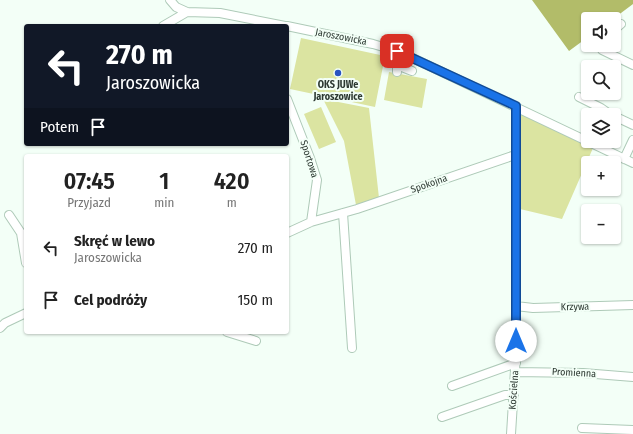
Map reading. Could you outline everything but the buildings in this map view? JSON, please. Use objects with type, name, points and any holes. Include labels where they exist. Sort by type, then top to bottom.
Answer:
[{"type":"street","points":[[170,0],[176,7],[187,12]]},
{"type":"street","points":[[166,24],[187,12]]},
{"type":"street","name":"Jaroszowicka","points":[[187,12],[220,13],[276,24]]},
{"type":"street","points":[[248,18],[251,24]]},
{"type":"street","name":"Jaroszowicka","points":[[289,27],[374,44],[397,51],[516,106],[633,163]]},
{"type":"street","points":[[397,51],[397,68],[412,71]]},
{"type":"street","points":[[606,52],[633,65]]},
{"type":"street","points":[[579,97],[601,108]]},
{"type":"street","name":"Sportowa","points":[[289,104],[317,180],[311,222]]},
{"type":"street","name":"Kościelna","points":[[511,434],[514,394],[516,306],[516,106]]},
{"type":"street","points":[[621,119],[633,125]]},
{"type":"street","points":[[624,159],[633,140]]},
{"type":"street","name":"Spokojna","points":[[289,232],[311,222],[343,213],[515,155]]},
{"type":"street","points":[[343,213],[352,348]]},
{"type":"street","points":[[9,215],[21,233],[24,251]]},
{"type":"street","name":"Krzywa","points":[[516,306],[533,308],[633,305]]},
{"type":"street","points":[[0,328],[5,323],[24,315]]},
{"type":"street","points":[[233,334],[256,341]]},
{"type":"street","name":"Promienna","points":[[452,386],[515,367],[633,377]]},
{"type":"street","points":[[442,417],[505,395],[514,394]]},
{"type":"street","points":[[582,428],[633,430]]},
{"type":"green space","points":[[532,0],[633,0],[633,4],[621,13],[581,12],[581,42],[569,51]]},
{"type":"green space","name":"OKS JUWe Jaroszowice","points":[[301,38],[385,56],[375,107],[290,89]]},
{"type":"green space","points":[[389,72],[427,79],[422,108],[384,100]]},
{"type":"green space","points":[[323,99],[369,108],[379,198],[356,205],[344,141]]},
{"type":"green space","points":[[321,107],[336,142],[319,149],[304,114]]},
{"type":"green space","points":[[520,112],[581,142],[581,148],[593,148],[590,156],[581,156],[581,175],[562,219],[520,209]]},
{"type":"place","name":"OKS JUWe Jaroszowice","points":[[338,73]]},
{"type":"route","points":[[397,51],[516,106],[514,116],[516,341]]}]
